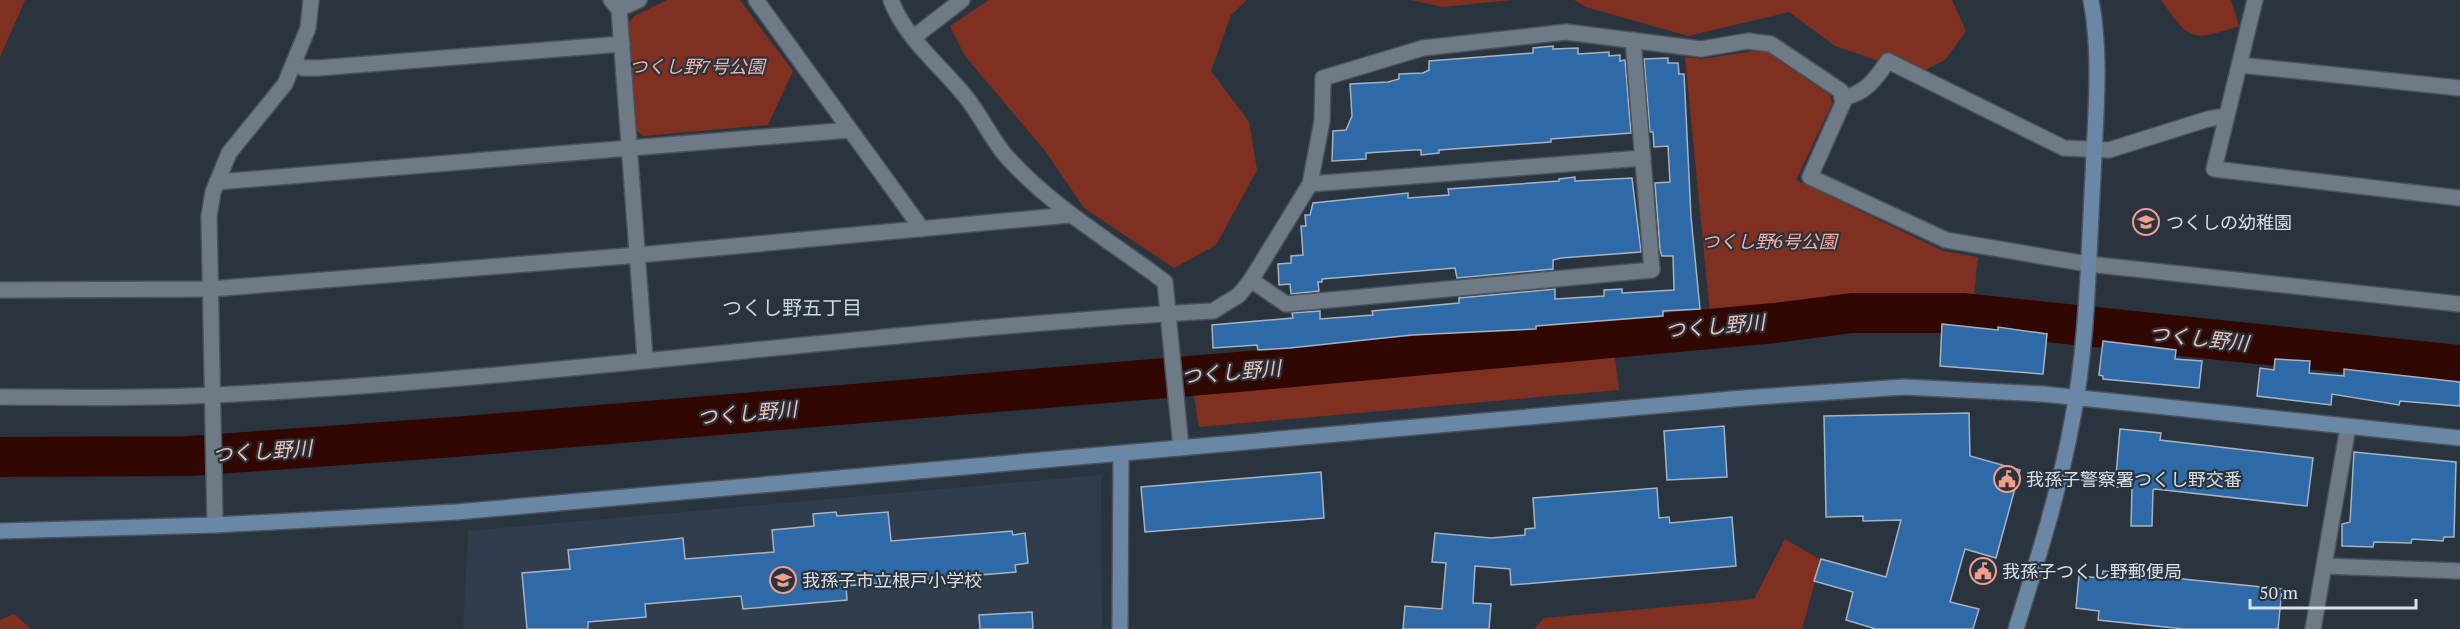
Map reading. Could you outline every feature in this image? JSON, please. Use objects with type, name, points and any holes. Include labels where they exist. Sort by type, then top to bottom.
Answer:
[{"type":"street","points":[[216,525],[209,216],[217,182],[229,153],[285,84],[308,28],[311,0]]},
{"type":"street","points":[[639,0],[615,5],[622,44],[631,148],[645,359]]},
{"type":"street","points":[[756,0],[922,229]]},
{"type":"street","points":[[891,0],[897,17],[965,95],[1006,156],[1070,215],[1165,282],[1181,448]]},
{"type":"street","points":[[914,37],[962,0]]},
{"type":"street","points":[[2016,629],[2050,517],[2077,397],[2088,264],[2094,151],[2095,34],[2091,0]]},
{"type":"street","points":[[2255,0],[2214,169],[2460,198]]},
{"type":"street","points":[[0,397],[212,395],[455,379],[645,359],[1213,311],[1239,296],[1310,184],[1322,122],[1323,78],[1434,47],[1566,32],[1701,49],[1748,41],[1771,44],[1841,91],[1843,103],[1810,177],[1946,240],[2088,264],[2460,304]]},
{"type":"street","points":[[1251,280],[1286,304],[1652,270],[1632,40]]},
{"type":"street","points":[[294,62],[303,68],[318,68],[622,44]]},
{"type":"street","points":[[1842,98],[1859,95],[1875,80],[1888,61],[2064,148],[2094,151],[2109,150],[2208,119],[2226,116]]},
{"type":"street","points":[[2240,65],[2460,88]]},
{"type":"street","points":[[217,182],[850,130]]},
{"type":"street","points":[[1310,184],[1643,158]]},
{"type":"street","points":[[0,290],[210,289],[639,255],[1070,215]]},
{"type":"street","points":[[0,531],[216,525],[456,512],[1743,398],[1904,387],[2077,397],[2460,438]]},
{"type":"street","points":[[2313,629],[2348,426]]},
{"type":"street","points":[[1120,629],[1121,454]]},
{"type":"street","points":[[2324,566],[2460,571]]},
{"type":"shaded area","name":"我孫子市立根戸小学校","points":[[1101,475],[1102,629],[463,629],[468,531]]},
{"type":"green space","points":[[0,0],[25,0],[0,57]]},
{"type":"green space","name":"つくし野7号公園","points":[[667,0],[740,0],[793,71],[768,125],[643,136],[636,130],[626,27],[634,16]]},
{"type":"green space","points":[[989,0],[1247,0],[1231,15],[1211,71],[1249,122],[1257,170],[1216,245],[1174,268],[1084,208],[1046,152],[965,56],[950,26]]},
{"type":"green space","points":[[1411,0],[1511,0],[1443,7]]},
{"type":"green space","points":[[1574,0],[1952,0],[1966,31],[1945,60],[1917,74],[1835,46],[1789,12],[1688,36],[1586,7]]},
{"type":"green space","points":[[2161,0],[2231,0],[2239,26],[2211,34],[2193,34],[2179,24]]},
{"type":"green space","name":"つくし野6号公園","points":[[1755,51],[1767,52],[1830,95],[1832,104],[1796,180],[1943,251],[1978,257],[1973,304],[1817,304],[1710,314],[1685,57],[1701,59]]},
{"type":"green space","points":[[1614,350],[1619,390],[1199,427],[1192,385]]},
{"type":"green space","points":[[1785,539],[1821,560],[1802,629],[1534,629],[1544,618],[1754,599]]},
{"type":"green space","points":[[14,614],[31,629],[0,629],[0,620]]},
{"type":"building","points":[[1553,46],[1553,49],[1578,48],[1578,54],[1609,52],[1609,56],[1620,55],[1620,61],[1625,60],[1631,133],[1551,139],[1551,142],[1439,150],[1439,153],[1421,155],[1421,150],[1366,153],[1366,159],[1332,161],[1333,131],[1346,130],[1352,116],[1350,84],[1388,82],[1399,79],[1399,74],[1423,73],[1429,70],[1429,61],[1533,53],[1533,48]]},
{"type":"building","points":[[1668,58],[1668,63],[1678,63],[1679,74],[1684,74],[1691,217],[1700,309],[1663,311],[1663,316],[1536,326],[1536,329],[1412,335],[1258,350],[1257,345],[1213,348],[1212,325],[1293,318],[1292,313],[1320,311],[1320,319],[1373,315],[1372,311],[1459,303],[1459,298],[1555,289],[1555,299],[1604,296],[1604,290],[1622,289],[1622,293],[1674,290],[1673,256],[1662,256],[1660,250],[1655,183],[1670,182],[1668,146],[1654,147],[1653,132],[1650,132],[1644,59]]},
{"type":"building","points":[[1575,177],[1575,181],[1632,178],[1641,252],[1561,258],[1553,260],[1553,269],[1457,278],[1455,268],[1322,279],[1322,282],[1318,282],[1319,291],[1291,294],[1290,284],[1279,285],[1278,264],[1291,263],[1291,256],[1303,255],[1301,226],[1306,226],[1305,215],[1310,215],[1313,203],[1408,193],[1408,198],[1449,195],[1448,189],[1559,181],[1559,179]]},
{"type":"building","points":[[1942,324],[1998,330],[1998,327],[2047,334],[2043,374],[1940,366]]},
{"type":"building","points":[[2103,341],[2176,350],[2175,359],[2202,361],[2199,388],[2103,379],[2103,376],[2099,375]]},
{"type":"building","points":[[2275,359],[2310,361],[2309,373],[2344,376],[2344,369],[2460,382],[2460,406],[2400,401],[2399,405],[2332,394],[2331,405],[2257,396],[2260,368],[2274,370]]},
{"type":"building","points":[[1969,413],[1970,456],[2020,470],[1996,558],[1965,549],[1950,602],[1979,609],[1973,629],[1876,629],[1846,620],[1853,592],[1814,581],[1821,559],[1886,577],[1901,520],[1863,521],[1863,516],[1826,517],[1824,416]]},
{"type":"building","points":[[1724,426],[1727,477],[1667,480],[1664,431]]},
{"type":"building","points":[[2120,429],[2161,433],[2160,440],[2313,458],[2307,506],[2155,489],[2153,490],[2152,526],[2131,526],[2132,488],[2115,487]]},
{"type":"building","points":[[2354,452],[2456,462],[2454,537],[2444,537],[2443,541],[2412,539],[2411,543],[2374,542],[2373,547],[2342,546],[2342,524],[2350,522]]},
{"type":"building","points":[[1321,472],[1324,518],[1145,532],[1141,487]]},
{"type":"building","points":[[1657,488],[1659,518],[1669,517],[1670,523],[1732,517],[1736,566],[1511,585],[1510,569],[1475,566],[1473,603],[1491,604],[1489,629],[1403,629],[1405,606],[1442,609],[1446,563],[1432,562],[1435,533],[1491,538],[1525,535],[1525,529],[1535,528],[1533,498]]},
{"type":"building","points":[[836,512],[837,516],[888,512],[891,541],[1012,531],[1013,535],[1025,533],[1028,563],[1015,565],[1016,572],[846,586],[847,600],[743,609],[741,596],[645,604],[646,617],[588,622],[588,629],[527,629],[522,573],[570,569],[568,550],[683,538],[685,559],[774,552],[772,530],[814,526],[813,514]]},
{"type":"building","points":[[2103,571],[2282,589],[2278,629],[2184,629],[2098,620],[2099,611],[2076,608],[2079,576],[2102,578]]},
{"type":"building","points":[[1032,612],[1033,629],[980,629],[979,615]]},
{"type":"waterway","name":"つくし野川","points":[[0,457],[189,456],[454,437],[1238,372],[1775,323],[1852,313],[1962,313],[2460,365]]},
{"type":"place","name":"つくしの幼稚園","points":[[2146,222]]},
{"type":"place","name":"我孫子警察署つくし野交番","points":[[2007,479]]},
{"type":"place","name":"我孫子つくし野郵便局","points":[[1983,571]]},
{"type":"place","name":"我孫子市立根戸小学校","points":[[783,580]]},
{"type":"district","name":"つくし野五丁目","points":[[792,307]]}]
